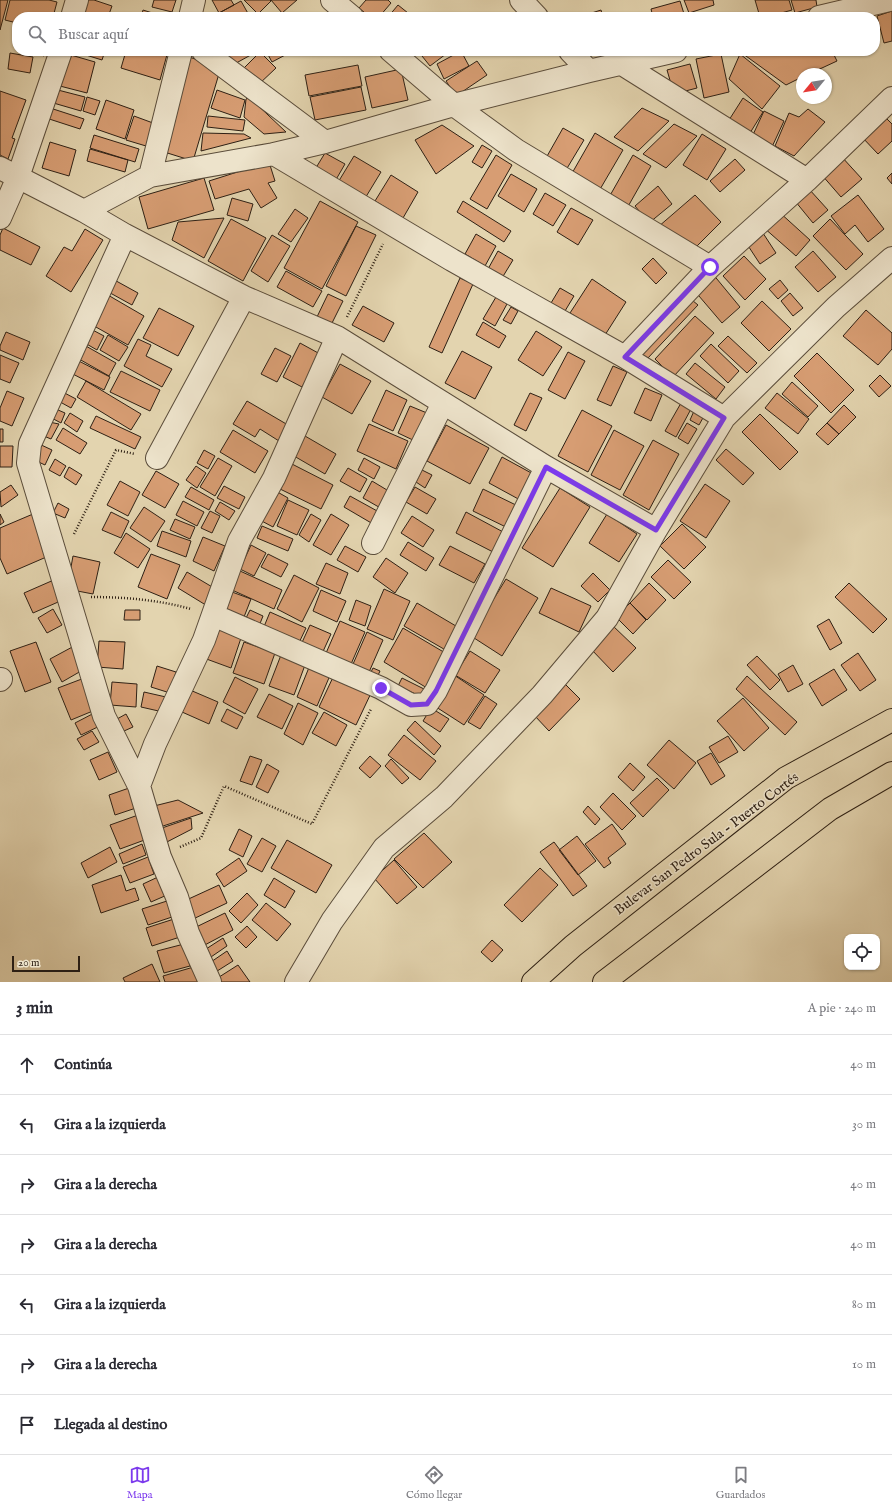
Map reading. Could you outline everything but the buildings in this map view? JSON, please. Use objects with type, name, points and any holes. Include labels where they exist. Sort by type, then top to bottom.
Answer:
[{"type":"highway","name":"Bulevar San Pedro Sula - Puerto Cortés","points":[[533,982],[573,946],[786,778],[892,720]]},
{"type":"highway","points":[[604,982],[830,809],[892,773]]},
{"type":"street","points":[[73,12],[77,0]]},
{"type":"street","points":[[191,12],[194,0]]},
{"type":"street","points":[[332,0],[346,12]]},
{"type":"street","points":[[521,0],[532,12]]},
{"type":"street","points":[[840,12],[890,0]]},
{"type":"street","points":[[0,218],[9,173],[59,56]]},
{"type":"street","points":[[150,176],[180,56]]},
{"type":"street","points":[[210,56],[325,142]]},
{"type":"street","points":[[397,56],[454,105],[516,150],[710,267]]},
{"type":"street","points":[[575,56],[589,71]]},
{"type":"street","points":[[84,211],[150,176],[274,154],[325,142],[454,105],[655,56]]},
{"type":"street","points":[[622,64],[807,180]]},
{"type":"street","points":[[625,357],[710,267],[807,180],[892,98]]},
{"type":"street","points":[[274,154],[452,260],[625,357],[724,418]]},
{"type":"street","points":[[9,173],[84,211],[125,236],[244,297],[336,337],[546,467],[656,530]]},
{"type":"street","points":[[125,236],[30,444],[28,463],[104,716],[139,786],[160,857],[177,897],[188,933],[210,982]]},
{"type":"street","points":[[296,982],[332,921],[384,848],[449,791],[542,695],[607,618],[656,530],[724,418],[836,307],[892,258]]},
{"type":"street","points":[[157,458],[244,297]]},
{"type":"street","points":[[139,786],[155,744],[204,640],[239,541],[274,478],[336,337]]},
{"type":"street","points":[[374,543],[443,403]]},
{"type":"street","points":[[213,615],[381,688],[411,705],[427,704],[436,691],[546,467]]},
{"type":"path","points":[[336,337],[392,225]]},
{"type":"path","points":[[58,565],[116,450],[157,458]]},
{"type":"path","points":[[67,596],[119,597],[166,602],[213,615]]},
{"type":"path","points":[[160,857],[201,838],[224,786],[312,824],[381,688]]},
{"type":"route","points":[[381,688],[411,705],[427,704],[436,691],[546,467],[656,530],[724,418],[625,357],[710,267]]}]
